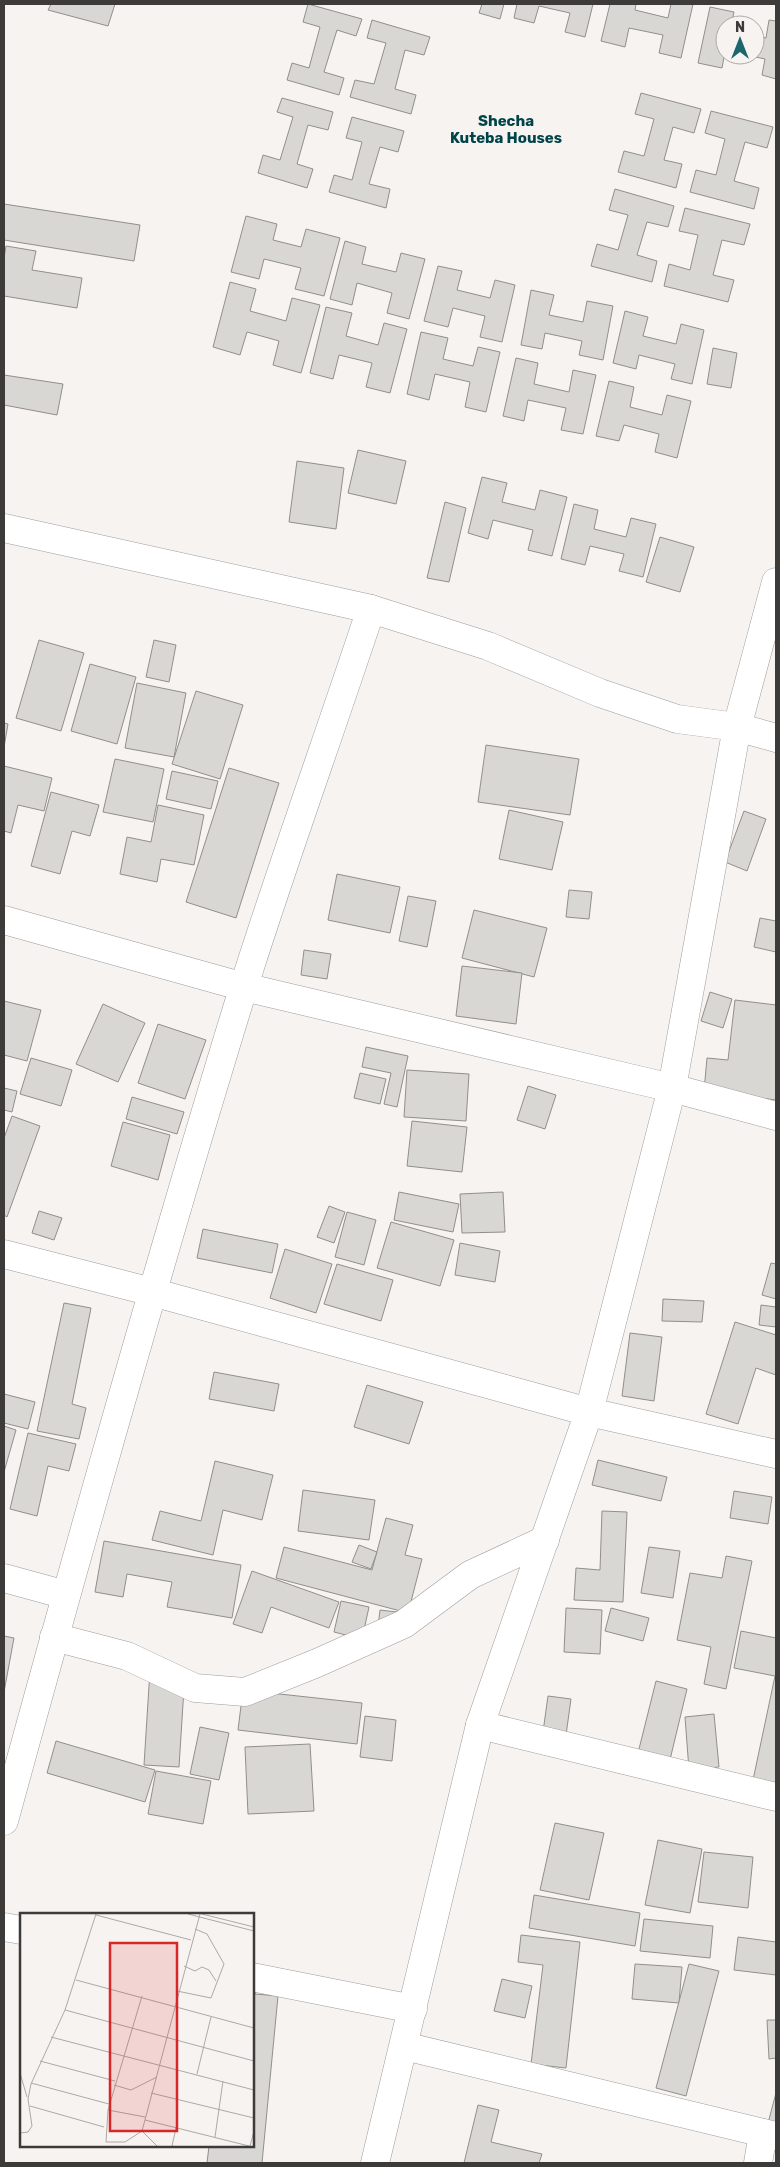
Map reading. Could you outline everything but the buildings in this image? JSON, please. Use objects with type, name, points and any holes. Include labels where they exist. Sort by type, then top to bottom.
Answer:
[{"type":"street","points":[[4,528],[371,609],[488,646],[600,693],[677,719],[737,727],[776,738]]},
{"type":"street","points":[[375,2163],[480,1725],[590,1412],[672,1088],[737,727],[776,582]]},
{"type":"street","points":[[4,1821],[152,1292],[244,987],[371,609]]},
{"type":"street","points":[[4,920],[244,987],[672,1088],[776,1116]]},
{"type":"street","points":[[4,1254],[152,1292],[590,1412],[776,1454]]},
{"type":"street","points":[[54,1637],[127,1656],[196,1688],[245,1692],[317,1663],[404,1624],[470,1576],[545,1540]]},
{"type":"street","points":[[4,1578],[66,1595]]},
{"type":"street","points":[[480,1725],[776,1797]]},
{"type":"street","points":[[4,1927],[20,1930]]},
{"type":"street","points":[[254,1977],[413,2009]]},
{"type":"street","points":[[404,2046],[770,2135],[758,2163]]},
{"type":"district","name":"Shecha Kuteba Houses","points":[[506,130]]}]
